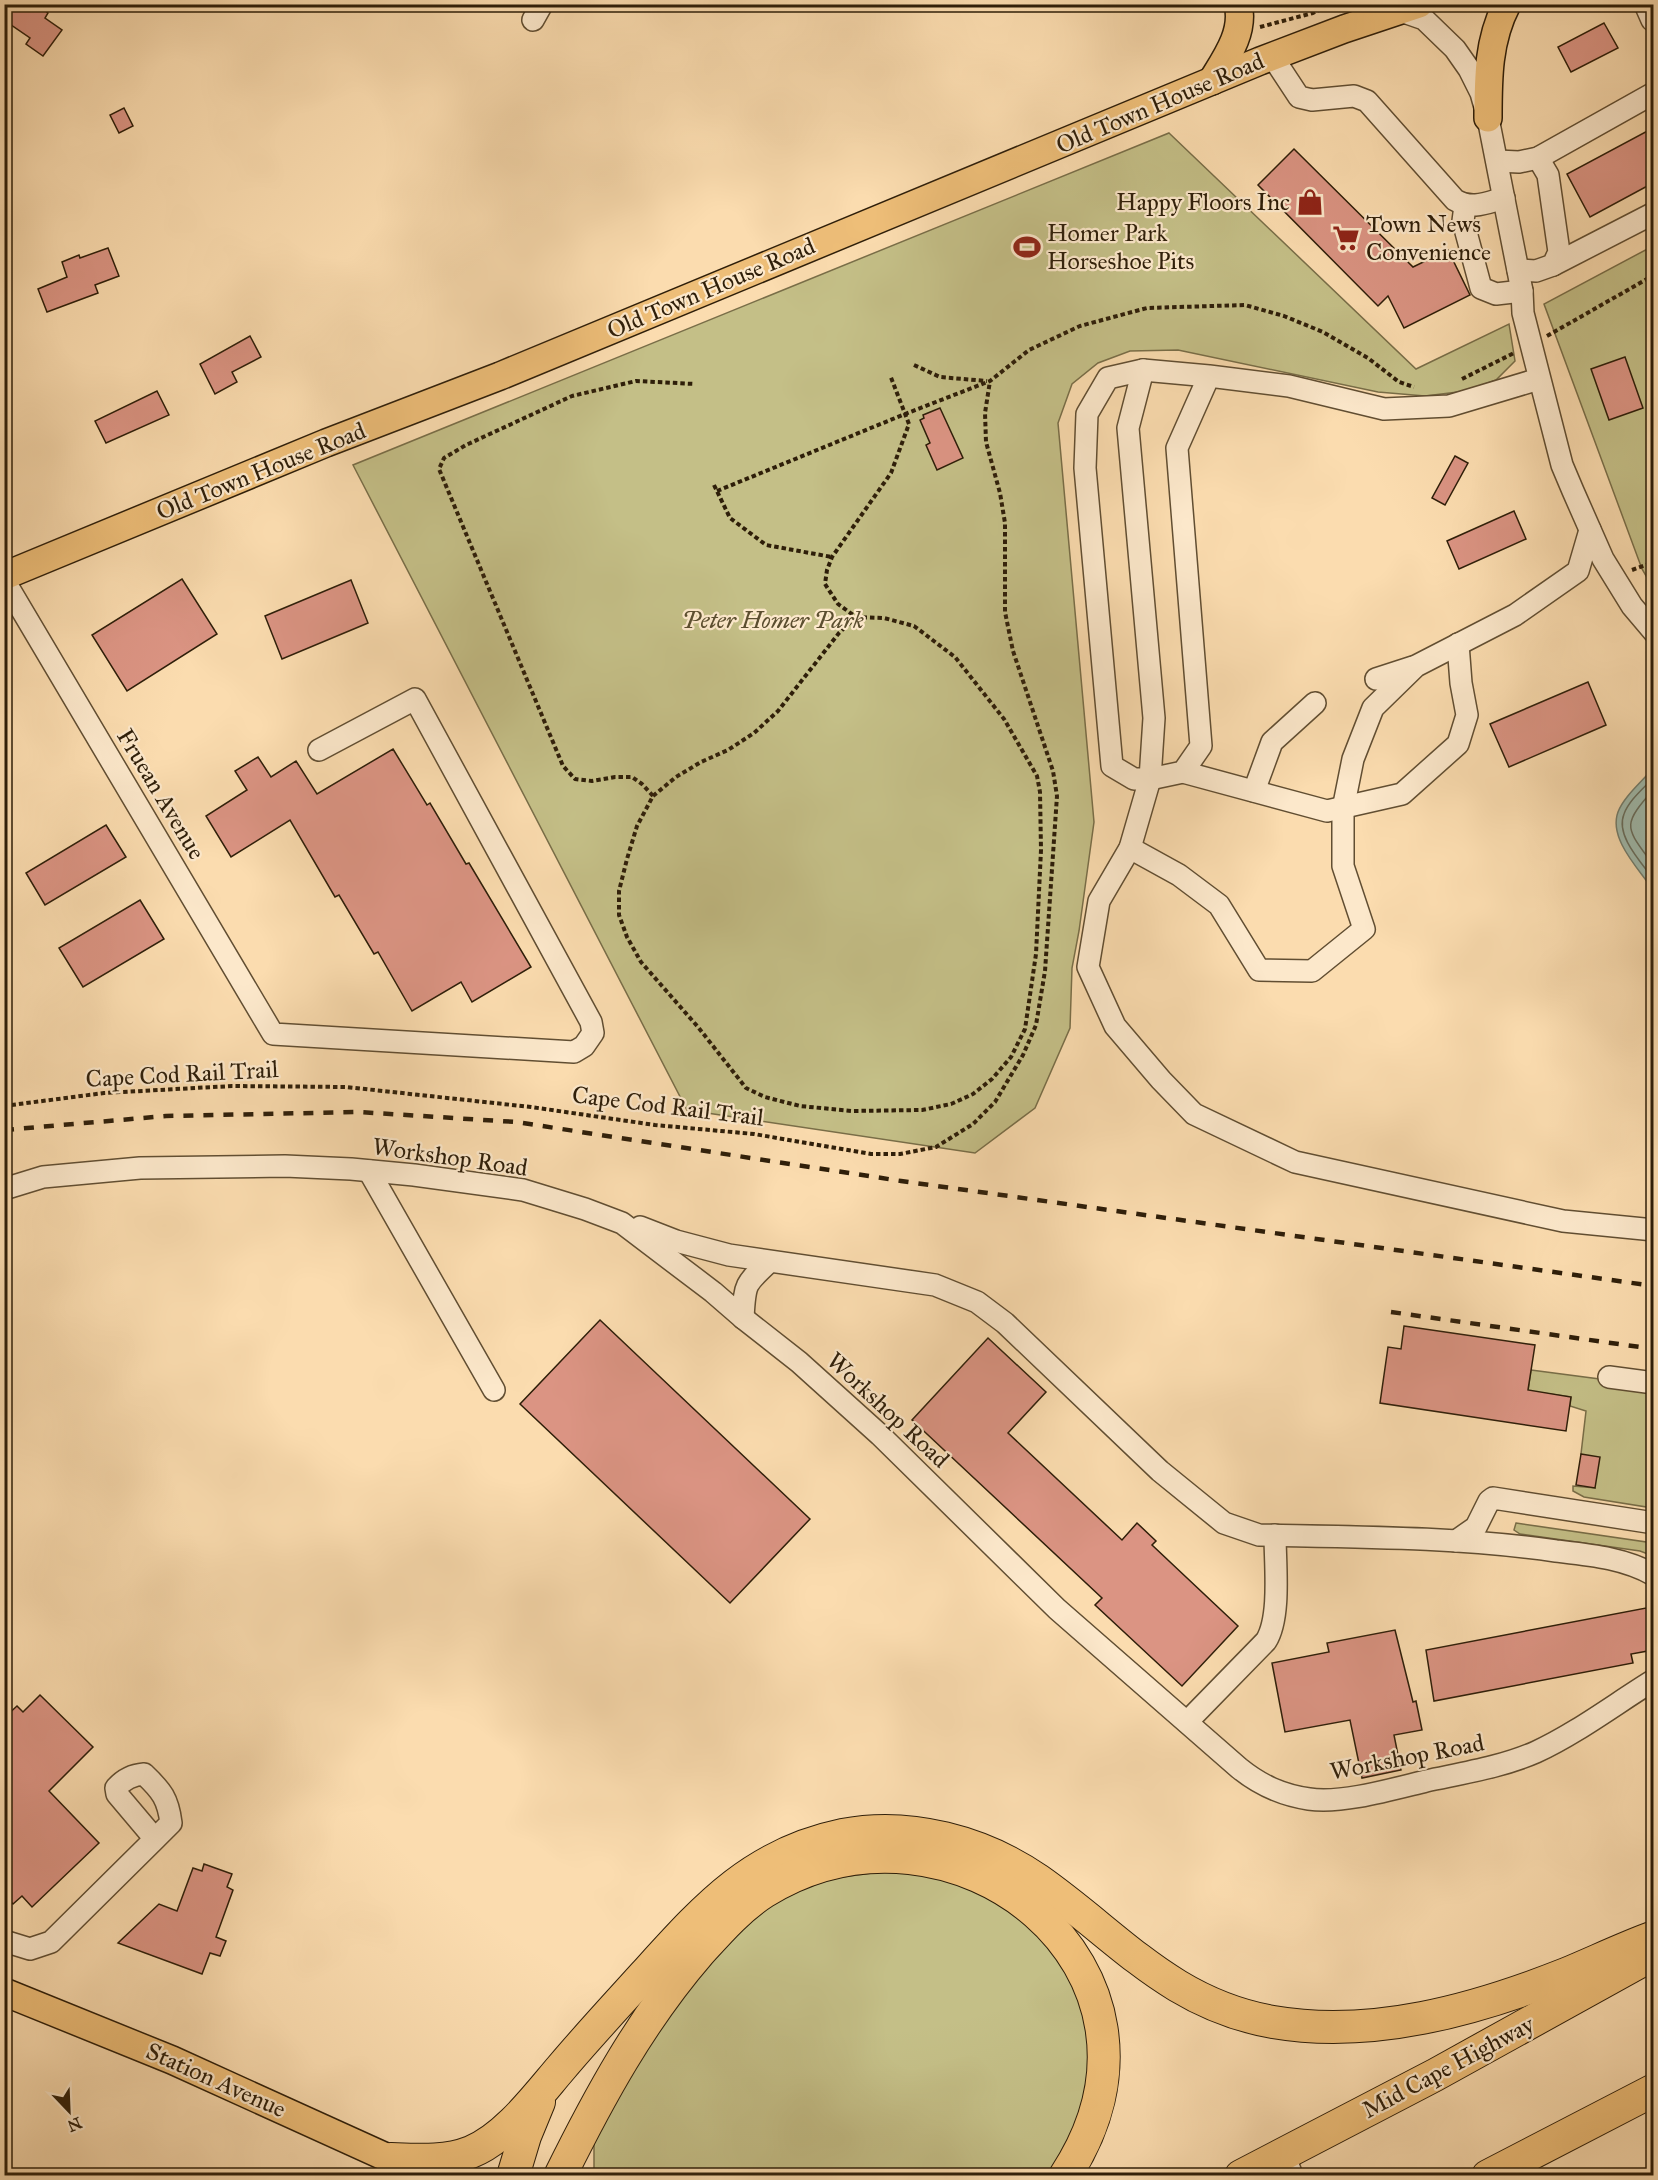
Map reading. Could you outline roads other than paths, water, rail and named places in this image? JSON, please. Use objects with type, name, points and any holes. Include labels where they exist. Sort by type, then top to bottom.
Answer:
[{"type":"highway","points":[[391,2159],[434,2160],[468,2153],[483,2146],[508,2126],[689,1925],[722,1893],[760,1866],[827,1839],[867,1832],[914,1833],[967,1845],[993,1855],[1039,1881],[1140,1961],[1180,1988],[1247,2016],[1298,2025],[1373,2024],[1450,2012],[1540,1984],[1653,1937]]},
{"type":"highway","points":[[560,2175],[617,2067],[665,1995],[713,1937],[746,1906],[782,1882],[826,1865],[875,1857],[926,1860],[952,1867],[975,1876],[1025,1903],[1060,1937],[1085,1977],[1100,2020],[1103,2040],[1103,2072],[1095,2115],[1087,2138],[1065,2175]]},
{"type":"highway","name":"Mid Cape Highway","points":[[1241,2175],[1288,2164],[1435,2075],[1653,1954]]},
{"type":"highway","points":[[513,2175],[525,2136],[549,2082]]},
{"type":"highway","points":[[1488,2175],[1653,2090]]},
{"type":"highway","points":[[582,2134],[583,2175]]},
{"type":"main road","points":[[1212,81],[1239,30],[1238,4]]},
{"type":"main road","points":[[1488,118],[1488,81],[1492,46],[1496,27],[1507,4]]},
{"type":"main road","name":"Old Town House Road","points":[[4,578],[326,443],[500,376],[1272,56],[1404,7]]},
{"type":"main road","name":"Station Avenue","points":[[4,1992],[172,2060],[425,2175]]},
{"type":"street","points":[[1404,7],[1424,19],[1455,49],[1469,69],[1481,93],[1520,280],[1523,314],[1562,465],[1603,559],[1632,606],[1653,632]]},
{"type":"street","points":[[1272,56],[1299,97],[1312,100],[1354,96],[1367,101],[1455,200],[1465,206],[1504,198]]},
{"type":"street","points":[[1497,161],[1519,162],[1538,158],[1653,93]]},
{"type":"street","points":[[1538,158],[1548,176],[1550,186],[1558,252],[1553,265]]},
{"type":"street","points":[[1465,206],[1463,220],[1481,288],[1496,294],[1536,271],[1553,265],[1653,213]]},
{"type":"street","points":[[1458,644],[1461,682],[1467,715],[1458,744],[1402,794],[1327,811],[1183,772],[1150,779],[1134,779],[1112,766],[1085,468],[1087,414],[1108,378],[1143,370],[1289,386],[1383,409],[1449,406],[1539,379]]},
{"type":"street","points":[[1143,370],[1128,428],[1154,718],[1150,779],[1130,848],[1099,901],[1088,967],[1115,1026],[1161,1080],[1194,1114],[1295,1162],[1563,1221],[1653,1230]]},
{"type":"street","points":[[1183,772],[1201,746],[1177,448],[1209,376]]},
{"type":"street","points":[[1376,679],[1416,666],[1515,615],[1578,572],[1590,530]]},
{"type":"street","name":"Fruean Avenue","points":[[4,578],[274,1034],[574,1052],[584,1046],[593,1033],[591,1022],[582,1003],[415,699],[319,750]]},
{"type":"street","points":[[1130,848],[1179,875],[1219,905],[1259,970],[1312,971],[1364,929],[1342,866],[1343,809],[1353,759],[1373,708],[1416,666]]},
{"type":"street","points":[[1254,791],[1272,742],[1315,703]]},
{"type":"street","name":"Workshop Road","points":[[4,1189],[43,1178],[140,1168],[274,1166],[360,1170],[523,1190],[622,1223],[713,1292],[799,1362],[880,1435],[1057,1609],[1249,1776],[1276,1792],[1311,1800],[1371,1794],[1511,1762],[1538,1751],[1566,1735],[1653,1680]]},
{"type":"street","points":[[360,1170],[494,1390]]},
{"type":"street","points":[[622,1223],[702,1249],[769,1262],[935,1285],[977,1302],[1005,1323],[1161,1471],[1224,1523],[1259,1534],[1507,1544],[1609,1558],[1628,1563],[1653,1575]]},
{"type":"street","points":[[743,1318],[748,1280],[769,1262]]},
{"type":"street","points":[[1609,1377],[1653,1383]]},
{"type":"street","points":[[1456,1541],[1476,1527],[1489,1501],[1493,1498],[1653,1523]]},
{"type":"street","points":[[1187,1722],[1266,1641],[1271,1633],[1275,1615],[1275,1535]]},
{"type":"street","points":[[4,1941],[30,1949],[51,1942],[155,1839]]},
{"type":"water","points":[[1653,768],[1653,890],[1621,843],[1616,822],[1618,812],[1625,800]]},
{"type":"railway","points":[[4,1130],[166,1116],[359,1112],[516,1122],[901,1181],[1654,1286]]},
{"type":"railway","points":[[1391,1312],[1654,1349]]},
{"type":"place","name":"Happy Floors Inc","points":[[1310,202]]},
{"type":"place","name":"Town News Convenience","points":[[1346,238]]},
{"type":"place","name":"Homer Park Horseshoe Pits","points":[[1027,247]]},
{"type":"park label","name":"Peter Homer Park","points":[[773,620]]}]
